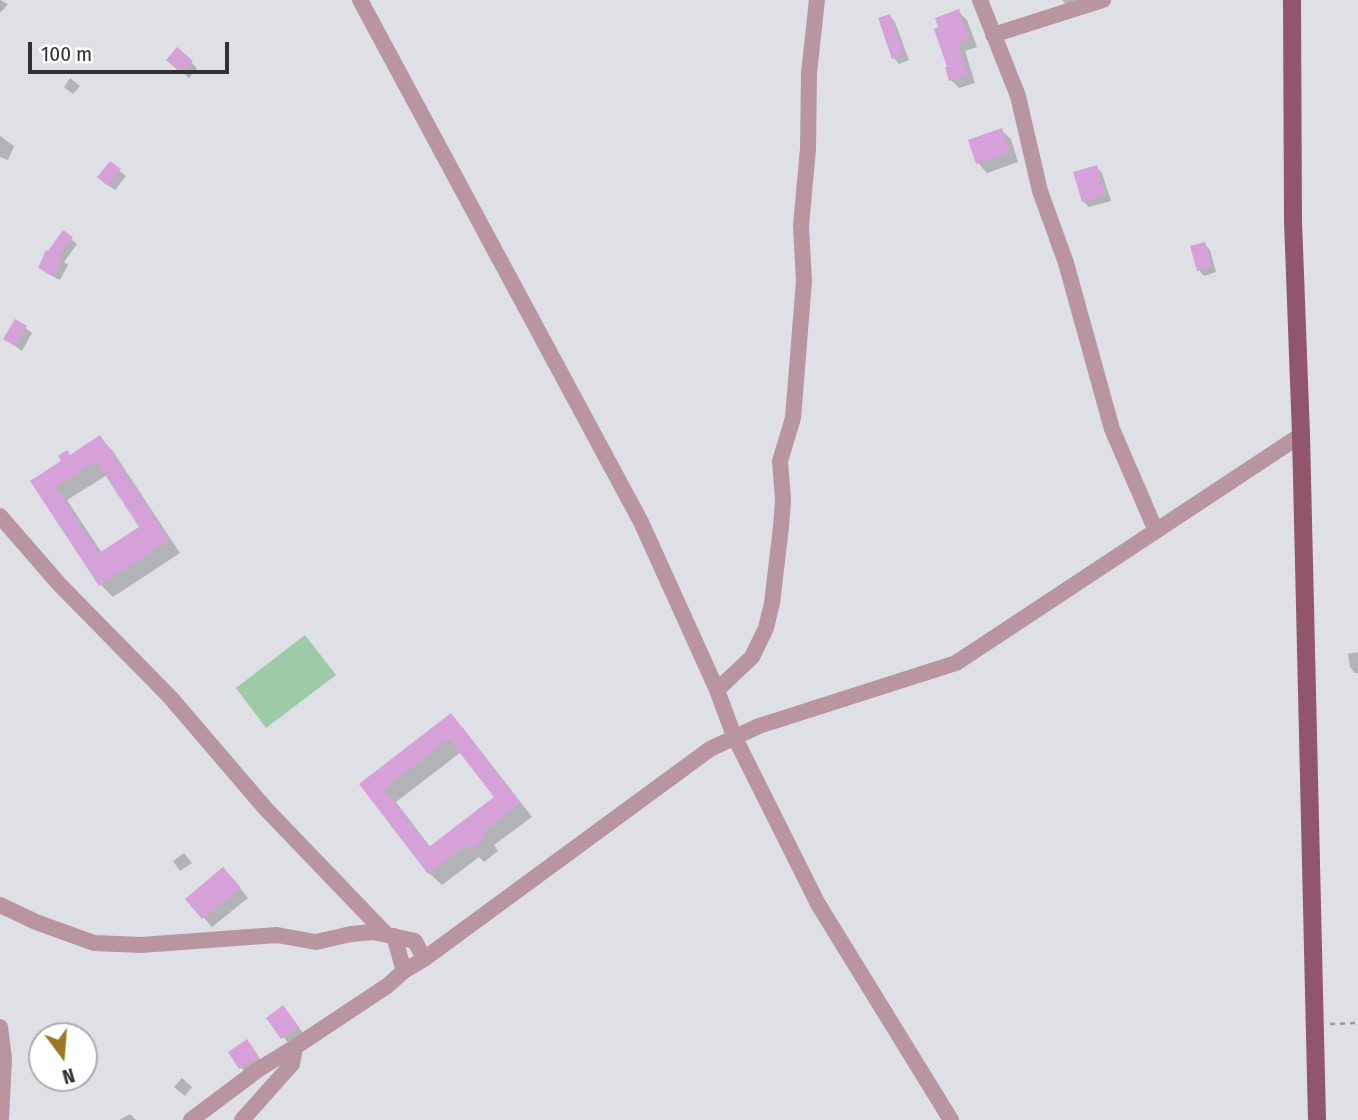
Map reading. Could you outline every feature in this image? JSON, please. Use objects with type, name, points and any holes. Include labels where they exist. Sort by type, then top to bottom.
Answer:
[{"type":"main road","points":[[1292,0],[1293,222],[1301,435],[1317,1120]]},
{"type":"street","points":[[360,0],[641,522],[717,690],[734,736],[818,904],[951,1120]]},
{"type":"street","points":[[717,690],[752,657],[766,628],[772,603],[783,500],[780,461],[793,418],[804,281],[801,226],[808,149],[809,73],[817,0]]},
{"type":"street","points":[[980,0],[1018,96],[1040,191],[1066,263],[1112,429],[1156,531]]},
{"type":"street","points":[[993,35],[1103,0]]},
{"type":"street","points":[[191,1120],[259,1069],[387,986],[710,749],[759,726],[956,663],[1301,435]]},
{"type":"street","points":[[0,516],[59,584],[170,697],[265,808],[390,935],[404,971]]},
{"type":"street","points":[[0,905],[36,922],[94,943],[141,945],[276,935],[316,942],[363,932],[415,941],[424,959]]},
{"type":"street","points":[[0,1027],[4,1070],[1,1120]]},
{"type":"street","points":[[242,1120],[292,1064],[295,1047]]},
{"type":"path","points":[[1314,1024],[1358,1023]]},
{"type":"green space","points":[[305,635],[336,675],[266,728],[236,688]]},
{"type":"building","points":[[959,9],[969,39],[958,43],[968,75],[949,81],[934,29],[938,27],[935,18]]},
{"type":"building","points":[[890,14],[904,55],[892,59],[878,18]]},
{"type":"building","points":[[177,47],[193,61],[182,74],[166,60]]},
{"type":"building","points":[[1002,128],[1010,153],[976,164],[968,140]]},
{"type":"building","points":[[110,161],[121,169],[108,186],[97,177]]},
{"type":"building","points":[[1097,165],[1106,195],[1082,202],[1073,172]]},
{"type":"building","points":[[63,230],[73,237],[59,256],[63,258],[54,276],[38,268],[46,250],[48,251]]},
{"type":"building","points":[[1205,242],[1212,267],[1197,271],[1190,246]]},
{"type":"building","points":[[15,319],[27,326],[15,346],[3,339]]},
{"type":"building","points":[[100,435],[169,540],[99,586],[30,481],[61,461],[58,456],[67,450],[70,455]],"holes":[[[96,461],[139,527],[99,553],[56,487]]]},
{"type":"building","points":[[451,713],[520,803],[483,832],[487,837],[470,851],[466,845],[428,874],[359,784]],"holes":[[[449,739],[494,797],[429,847],[384,789]]]},
{"type":"building","points":[[223,867],[241,888],[202,919],[185,899]]},
{"type":"building","points":[[283,1005],[299,1027],[281,1039],[266,1018]]},
{"type":"building","points":[[247,1039],[259,1057],[239,1069],[228,1052]]}]
